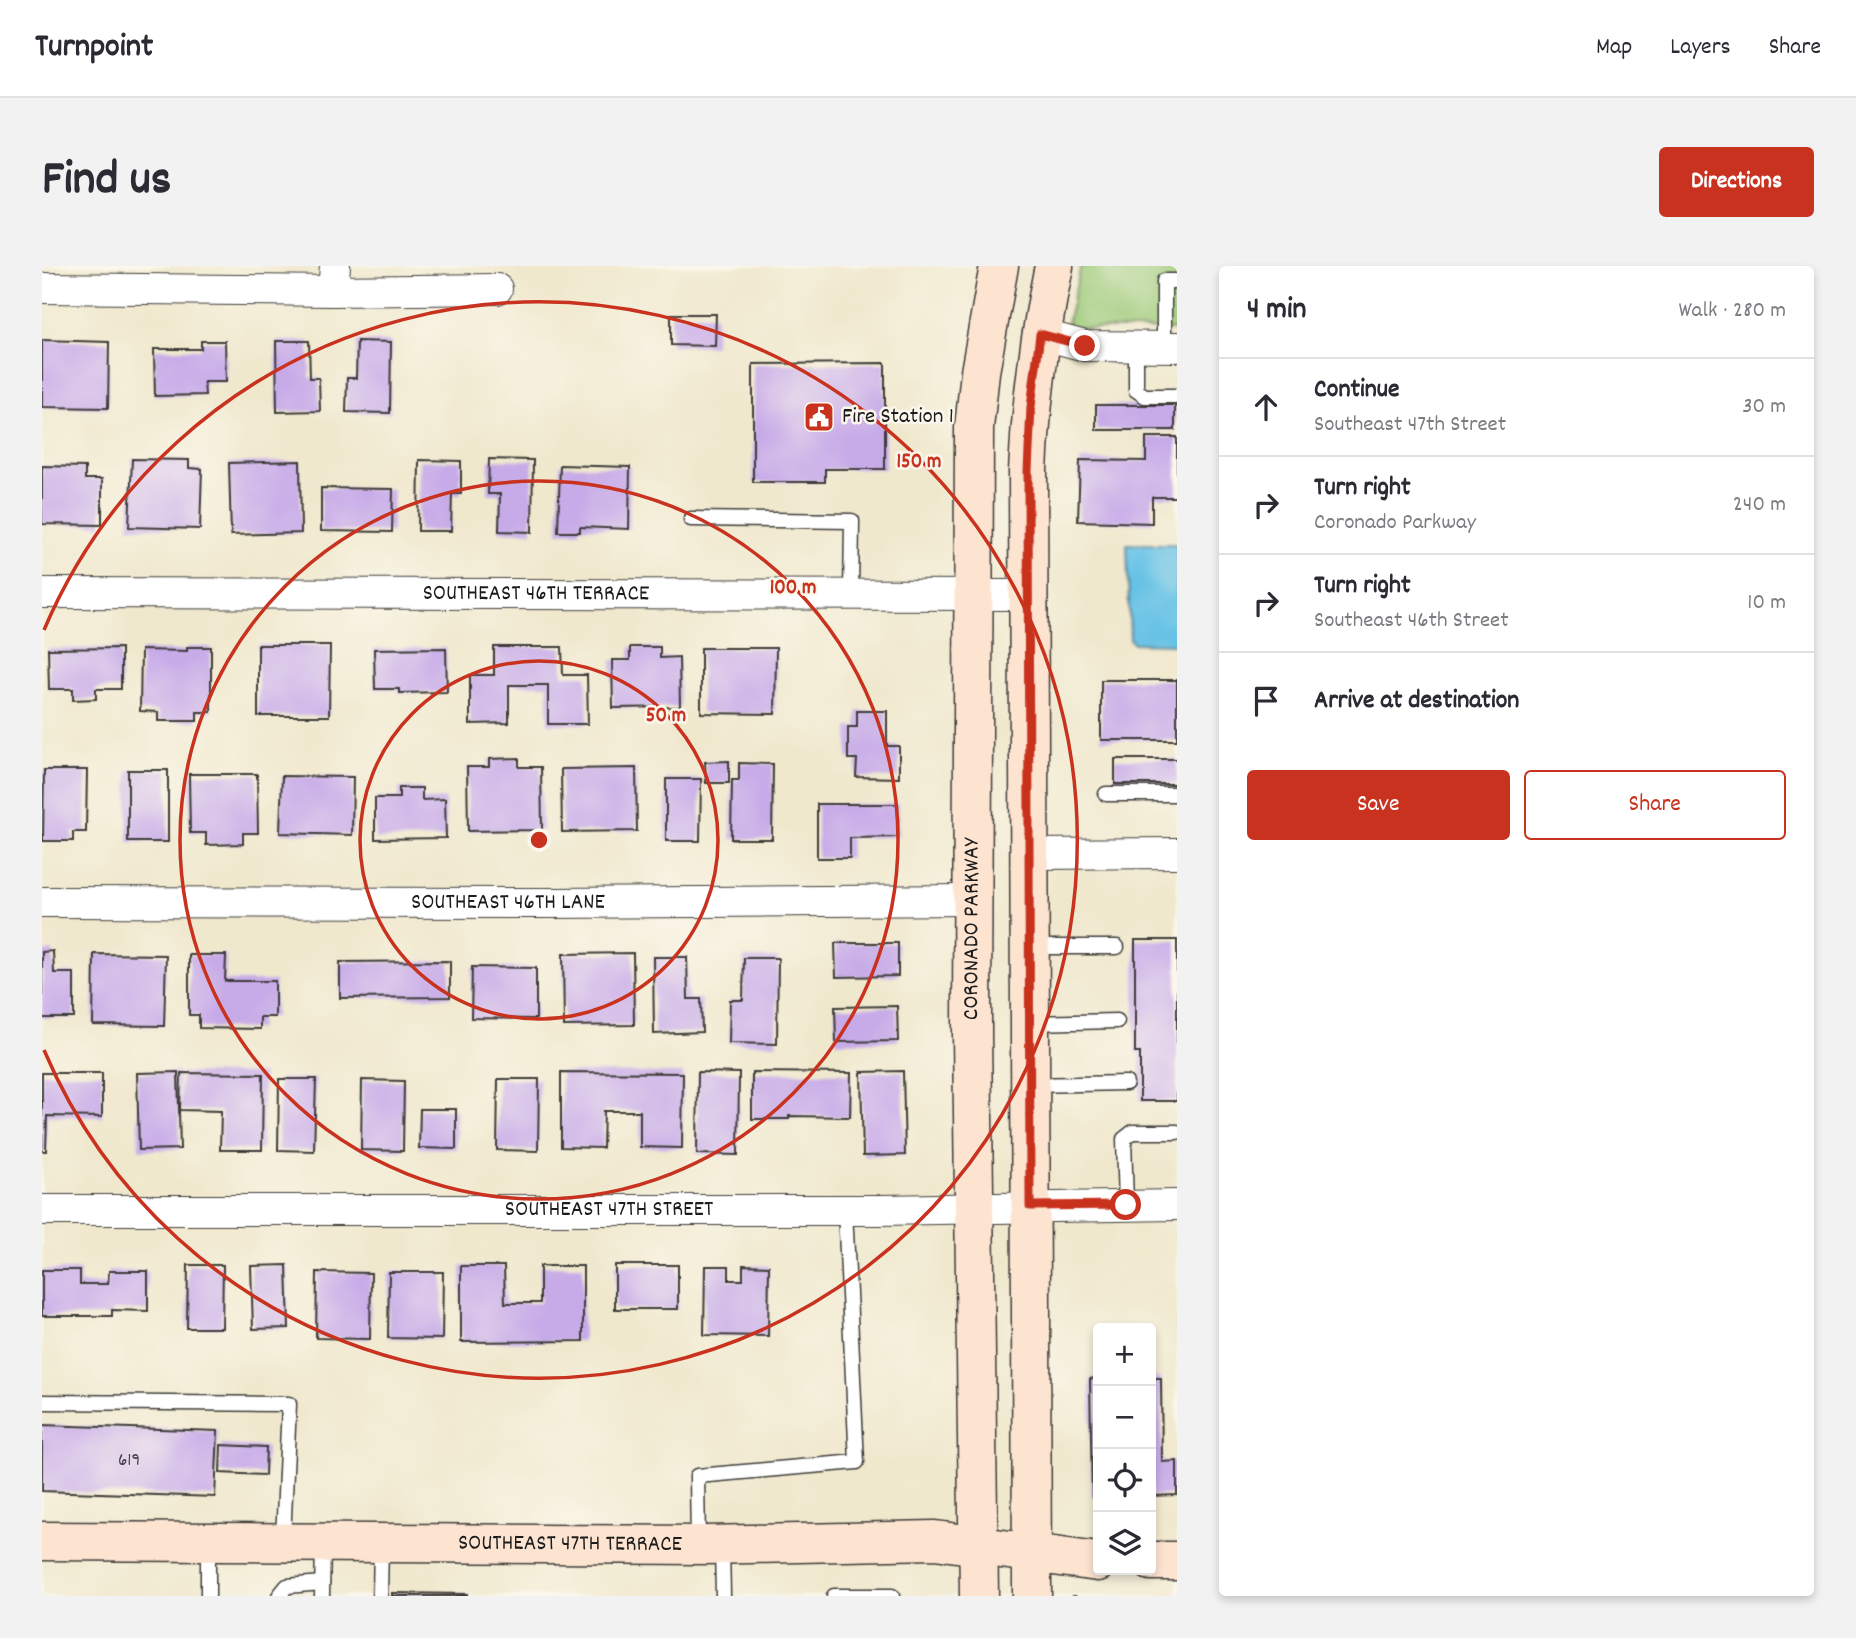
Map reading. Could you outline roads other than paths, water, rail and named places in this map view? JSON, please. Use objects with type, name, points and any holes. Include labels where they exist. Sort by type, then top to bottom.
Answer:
[{"type":"street","name":"CORONADO PARKWAY","points":[[979,1596],[972,900],[974,428],[980,372],[999,266]]},
{"type":"street","points":[[1032,1596],[1027,595],[1031,407],[1040,334],[1054,266]]},
{"type":"street","points":[[42,288],[334,278],[497,289]]},
{"type":"street","points":[[1040,334],[1085,346],[1159,347]]},
{"type":"street","name":"SOUTHEAST 46TH TERRACE","points":[[42,593],[1027,595]]},
{"type":"street","points":[[1028,855],[1177,853]]},
{"type":"street","points":[[972,900],[985,902],[998,912],[1008,925],[1013,941],[1013,1001],[1029,1023]]},
{"type":"street","name":"SOUTHEAST 46TH LANE","points":[[42,902],[972,900]]},
{"type":"street","name":"SOUTHEAST 47TH STREET","points":[[42,1210],[845,1210],[1177,1205]]},
{"type":"street","name":"SOUTHEAST 47TH TERRACE","points":[[42,1541],[208,1542],[284,1527],[323,1543],[710,1544],[935,1540],[1093,1561]]},
{"type":"street","points":[[1156,1561],[1177,1561]]},
{"type":"lane","points":[[1177,281],[1164,281],[1159,347],[1136,390],[1145,396],[1177,396]]},
{"type":"lane","points":[[691,519],[852,521],[851,595]]},
{"type":"lane","points":[[1106,794],[1177,794]]},
{"type":"lane","points":[[1028,947],[1117,947]]},
{"type":"lane","points":[[1029,1023],[1117,1021]]},
{"type":"lane","points":[[1029,1085],[1126,1083]]},
{"type":"lane","points":[[1126,1205],[1124,1139],[1133,1132],[1177,1132]]},
{"type":"lane","points":[[723,1596],[697,1476],[857,1462],[845,1210]]},
{"type":"lane","points":[[42,1402],[289,1404],[284,1527]]},
{"type":"lane","points":[[208,1542],[208,1596]]},
{"type":"lane","points":[[279,1596],[287,1586],[322,1590],[323,1543]]},
{"type":"lane","points":[[380,1596],[381,1543]]},
{"type":"lane","points":[[834,1596],[892,1596]]},
{"type":"water","points":[[1127,544],[1177,544],[1177,644],[1133,643],[1130,639]]},
{"type":"place","name":"Fire Station 1","points":[[819,417]]}]
